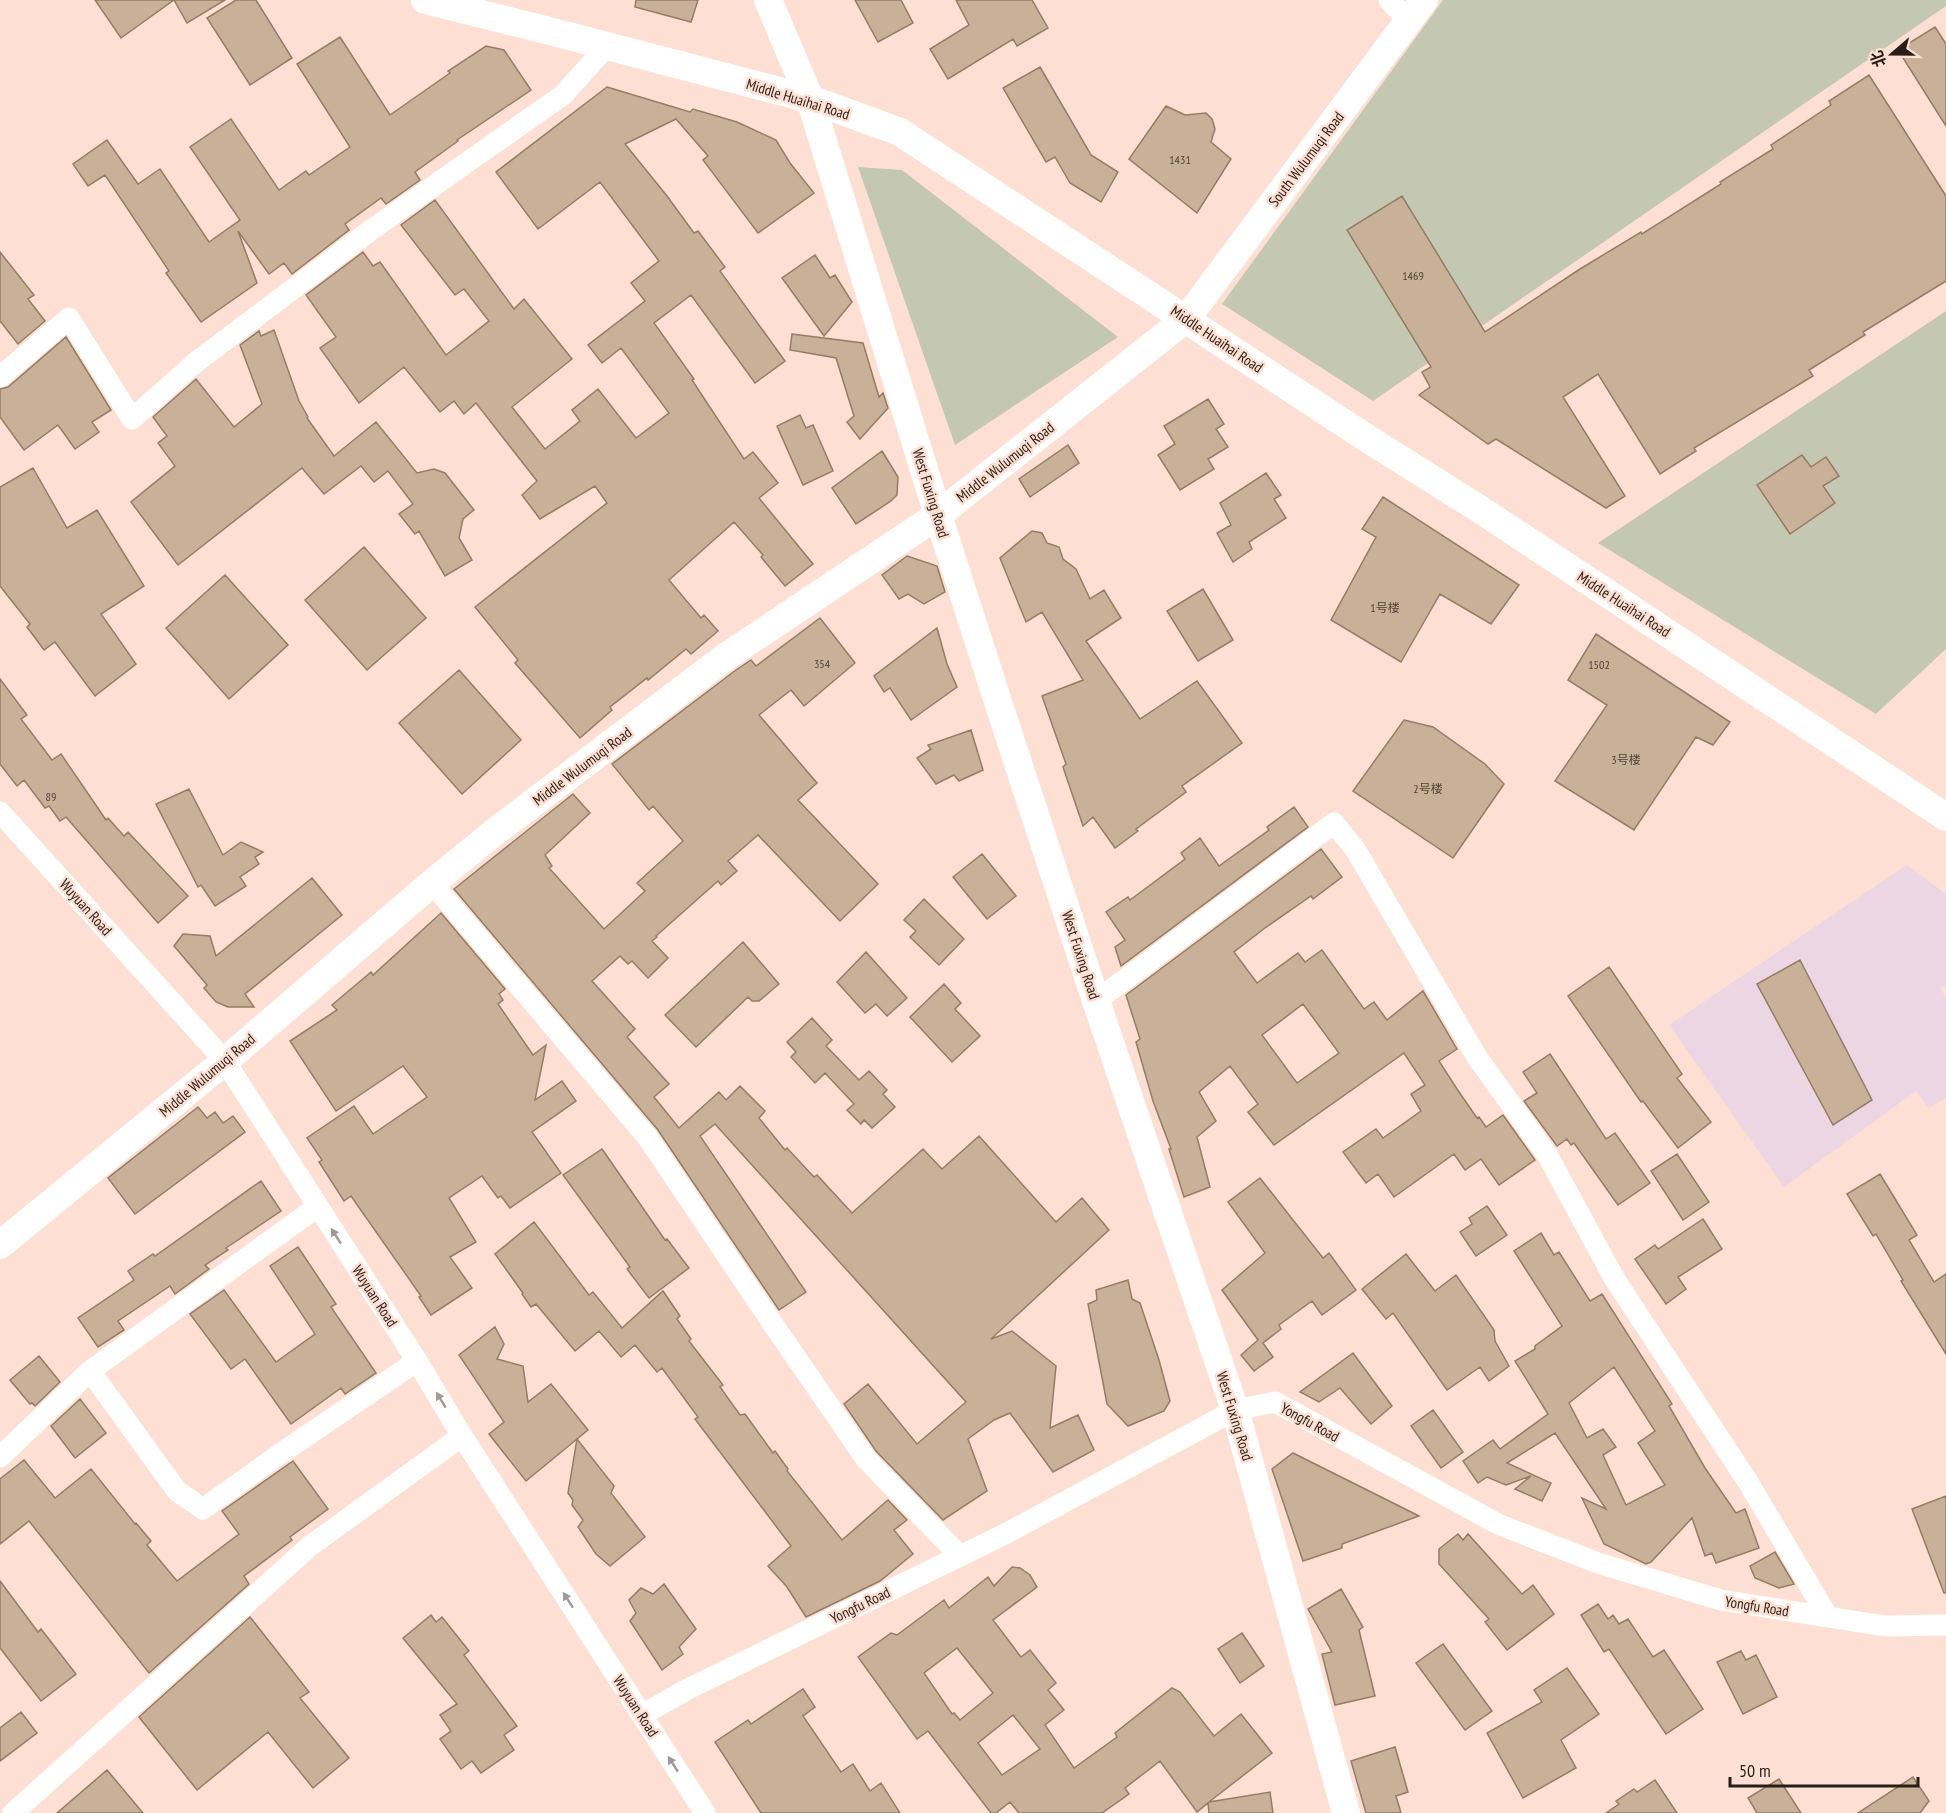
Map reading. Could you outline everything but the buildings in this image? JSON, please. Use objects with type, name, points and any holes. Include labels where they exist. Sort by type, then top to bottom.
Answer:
[{"type":"street","name":"Middle Huaihai Road","points":[[425,0],[542,28],[606,47],[810,99],[900,132],[1946,817]]},
{"type":"street","name":"West Fuxing Road","points":[[768,0],[810,99],[938,514],[1096,1001],[1235,1410],[1346,1813]]},
{"type":"street","points":[[1389,0],[1417,10]]},
{"type":"street","name":"South Wulumuqi Road","points":[[1186,318],[1417,10]]},
{"type":"street","points":[[0,377],[69,318],[132,419],[195,363],[371,230],[563,95],[606,47]]},
{"type":"street","name":"Middle Wulumuqi Road","points":[[0,1245],[225,1061],[432,883],[506,824],[724,658],[938,514],[1186,318]]},
{"type":"street","name":"Wuyuan Road","points":[[0,812],[225,1061],[417,1361],[462,1436],[705,1813]]},
{"type":"street","points":[[1096,1001],[1334,823],[1355,849],[1478,1057],[1548,1156],[1614,1278],[1748,1482],[1828,1617]]},
{"type":"street","points":[[432,883],[648,1138],[866,1459],[960,1556]]},
{"type":"street","points":[[0,1457],[90,1371],[317,1207]]},
{"type":"street","points":[[90,1371],[177,1491],[204,1509],[277,1456],[417,1361]]},
{"type":"street","name":"Yongfu Road","points":[[642,1715],[688,1689],[1007,1533],[1235,1410],[1275,1402],[1498,1524],[1598,1563],[1721,1600],[1885,1626],[1946,1625]]},
{"type":"street","points":[[13,1813],[310,1546],[462,1436]]},
{"type":"shaded area","points":[[1907,865],[1946,894],[1946,988],[1944,985],[1940,988],[1946,997],[1946,1098],[1929,1108],[1916,1091],[1784,1187],[1669,1025]]},
{"type":"green space","points":[[1443,0],[1946,0],[1946,6],[1373,401],[1222,304]]},
{"type":"green space","points":[[858,167],[902,170],[1118,337],[955,445]]},
{"type":"green space","points":[[1946,311],[1946,649],[1876,714],[1598,543]]}]
